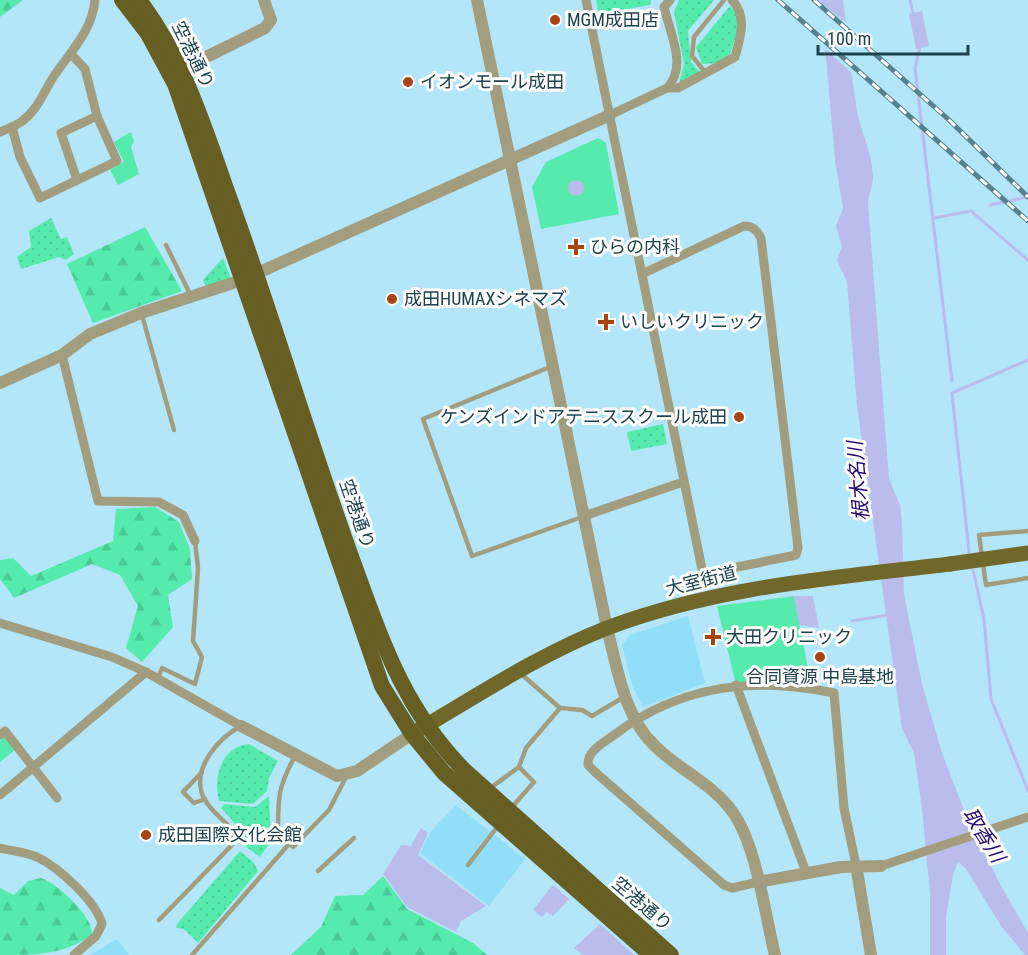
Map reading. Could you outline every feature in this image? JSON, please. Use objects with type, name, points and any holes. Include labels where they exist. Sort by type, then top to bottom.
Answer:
[{"type":"highway","name":"空港通り","points":[[122,0],[148,34],[175,84],[250,277]]},
{"type":"highway","name":"空港通り","points":[[139,0],[162,31],[182,69],[373,666],[382,686],[419,730],[444,772],[504,817],[671,955]]},
{"type":"highway","name":"空港通り","points":[[419,730],[487,791],[504,817],[546,870],[591,910],[651,955]]},
{"type":"main road","name":"大室街道","points":[[419,730],[518,671],[607,628],[680,604],[774,584],[1028,553]]},
{"type":"street","points":[[0,132],[21,122],[41,102],[55,74],[82,40],[94,11],[95,0]]},
{"type":"street","points":[[182,69],[265,28],[271,20],[271,13],[264,0]]},
{"type":"street","points":[[477,0],[607,628],[626,696],[635,719],[655,747],[710,788],[735,816],[746,838],[775,955]]},
{"type":"street","points":[[586,0],[703,574],[796,555],[798,548],[764,261],[758,231],[750,226],[744,226],[642,274]]},
{"type":"street","points":[[667,88],[672,82],[679,58],[673,46],[664,7],[670,0]]},
{"type":"street","points":[[0,383],[62,355],[90,334],[141,313],[250,277],[667,88],[678,88],[706,74],[735,57],[743,30],[739,8],[732,0]]},
{"type":"street","points":[[12,127],[20,157],[40,198],[117,161],[97,116],[85,69],[71,54]]},
{"type":"street","points":[[77,180],[61,133],[97,116]]},
{"type":"street","points":[[62,355],[98,501],[159,502],[183,514],[195,541]]},
{"type":"street","points":[[584,516],[683,482]]},
{"type":"street","points":[[0,623],[112,657],[146,672],[295,756],[330,773],[348,775],[376,760],[419,730]]},
{"type":"street","points":[[0,795],[34,769],[146,672]]},
{"type":"street","points":[[736,685],[806,872]]},
{"type":"street","points":[[871,955],[856,865],[844,808],[834,693],[784,685],[736,685],[705,691],[635,719],[595,749],[587,759],[588,765],[724,885],[732,888],[806,872],[856,865],[881,866],[1028,817]]},
{"type":"street","points":[[2,731],[57,798]]},
{"type":"street","points":[[0,848],[28,854],[44,861],[94,906],[102,924],[99,932],[74,955]]},
{"type":"lane","points":[[706,74],[693,56],[694,37],[724,0]]},
{"type":"lane","points":[[166,245],[192,296]]},
{"type":"lane","points":[[141,313],[174,430]]},
{"type":"lane","points":[[553,366],[423,419],[472,556],[584,516]]},
{"type":"lane","points":[[1028,531],[979,535],[987,585],[1028,578]]},
{"type":"lane","points":[[158,678],[162,668],[195,684],[202,657],[193,641],[198,568],[195,541]]},
{"type":"lane","points":[[518,671],[560,708],[582,710],[592,716],[626,696]]},
{"type":"lane","points":[[487,791],[519,767],[526,748],[560,708]]},
{"type":"lane","points":[[159,920],[232,845],[232,829],[205,799],[201,786],[204,770],[216,744],[241,726]]},
{"type":"lane","points":[[295,756],[281,783],[278,795],[278,831],[293,847],[329,810],[348,775]]},
{"type":"lane","points":[[468,865],[534,782],[519,767]]},
{"type":"lane","points":[[204,770],[183,792],[194,803],[205,799]]},
{"type":"lane","points":[[318,871],[354,838]]},
{"type":"lane","points":[[192,955],[290,844]]},
{"type":"shaded area","points":[[821,0],[843,0],[857,110],[872,167],[873,180],[868,203],[889,479],[900,505],[904,595],[922,684],[942,753],[966,815],[1001,886],[1028,933],[1028,955],[1025,955],[1001,926],[966,869],[958,862],[953,875],[946,917],[946,955],[930,955],[930,893],[922,809],[914,753],[902,729],[857,406],[847,282],[837,260],[842,247],[836,226],[843,208],[835,160]]},
{"type":"shaded area","points":[[922,11],[929,46],[916,49],[909,14]]},
{"type":"shaded area","points":[[573,180],[579,180],[584,188],[582,194],[573,196],[568,191],[568,185]]},
{"type":"shaded area","points":[[794,596],[813,596],[819,628],[799,625]]},
{"type":"shaded area","points":[[688,616],[705,683],[643,707],[632,685],[622,645],[630,635]]},
{"type":"shaded area","points":[[456,805],[525,859],[489,906],[420,853],[432,830]]},
{"type":"shaded area","points":[[421,828],[428,833],[418,855],[486,906],[461,921],[456,932],[407,907],[383,874],[401,845],[411,846]]},
{"type":"shaded area","points":[[553,885],[569,899],[553,916],[547,912],[542,917],[533,910]]},
{"type":"shaded area","points":[[600,924],[634,955],[583,955],[574,948]]},
{"type":"shaded area","points":[[117,939],[129,955],[90,955]]},
{"type":"green space","points":[[0,0],[23,0],[0,17]]},
{"type":"green space","points":[[596,0],[651,0],[650,5],[599,14]]},
{"type":"green space","points":[[679,0],[714,0],[688,31],[691,62],[700,72],[679,83],[684,64],[674,12]]},
{"type":"green space","points":[[730,6],[737,17],[738,24],[729,57],[718,63],[702,64],[696,47]]},
{"type":"green space","points":[[131,132],[134,141],[131,147],[139,174],[118,185],[110,170],[124,162],[114,142]]},
{"type":"green space","points":[[598,138],[606,143],[619,214],[541,229],[532,187],[546,162]]},
{"type":"green space","points":[[51,218],[61,239],[67,237],[74,254],[66,260],[59,257],[21,269],[17,257],[31,247],[29,231]]},
{"type":"green space","points":[[145,227],[182,291],[93,323],[67,264]]},
{"type":"green space","points":[[223,258],[231,278],[206,287],[203,280]]},
{"type":"green space","points":[[663,424],[667,444],[631,451],[627,432]]},
{"type":"green space","points":[[155,507],[179,522],[190,549],[192,579],[168,595],[173,627],[142,662],[126,648],[138,606],[120,575],[92,564],[14,598],[0,579],[0,560],[13,558],[31,576],[113,541],[116,509]]},
{"type":"green space","points":[[794,596],[810,679],[803,687],[736,685],[717,606]]},
{"type":"green space","points":[[6,736],[16,749],[0,762],[0,741]]},
{"type":"green space","points":[[249,744],[278,761],[269,778],[267,791],[253,804],[219,801],[217,782],[221,765],[232,751],[239,746]]},
{"type":"green space","points":[[269,796],[271,841],[260,857],[242,844],[236,834],[240,829],[221,808],[224,804],[255,807]]},
{"type":"green space","points":[[240,851],[254,863],[258,871],[198,943],[184,929],[176,928],[177,924]]},
{"type":"green space","points":[[383,876],[407,909],[473,943],[487,955],[291,955],[321,927],[335,896],[363,895]]},
{"type":"green space","points":[[41,878],[65,893],[81,910],[91,928],[92,935],[70,947],[49,953],[0,955],[0,888],[14,895],[28,881]]},
{"type":"pier","points":[[818,0],[849,25],[856,77],[823,47]]},
{"type":"waterway","points":[[910,0],[913,13]]},
{"type":"waterway","points":[[920,47],[915,68],[952,381]]},
{"type":"waterway","points":[[990,205],[1028,197]]},
{"type":"waterway","points":[[934,218],[971,211],[1028,260]]},
{"type":"waterway","points":[[969,552],[952,393],[1028,360]]},
{"type":"waterway","points":[[973,570],[984,619],[991,699],[1028,791]]},
{"type":"waterway","points":[[852,621],[888,615]]},
{"type":"railway","points":[[778,0],[1028,221]]},
{"type":"railway","points":[[814,0],[948,119],[1028,197]]},
{"type":"place","name":"MGM成田店","points":[[555,20]]},
{"type":"place","name":"イオンモール成田","points":[[408,82]]},
{"type":"place","name":"ひらの内科","points":[[576,247]]},
{"type":"place","name":"成田HUMAXシネマズ","points":[[392,299]]},
{"type":"place","name":"いしいクリニック","points":[[606,322]]},
{"type":"place","name":"ケンズインドアテニススクール成田","points":[[739,417]]},
{"type":"place","name":"大田クリニック","points":[[713,637]]},
{"type":"place","name":"合同資源 中島基地","points":[[820,657]]},
{"type":"place","name":"成田国際文化会館","points":[[146,835]]},
{"type":"water label","name":"根木名川","points":[[858,481]]},
{"type":"water label","name":"取香川","points":[[984,835]]}]
